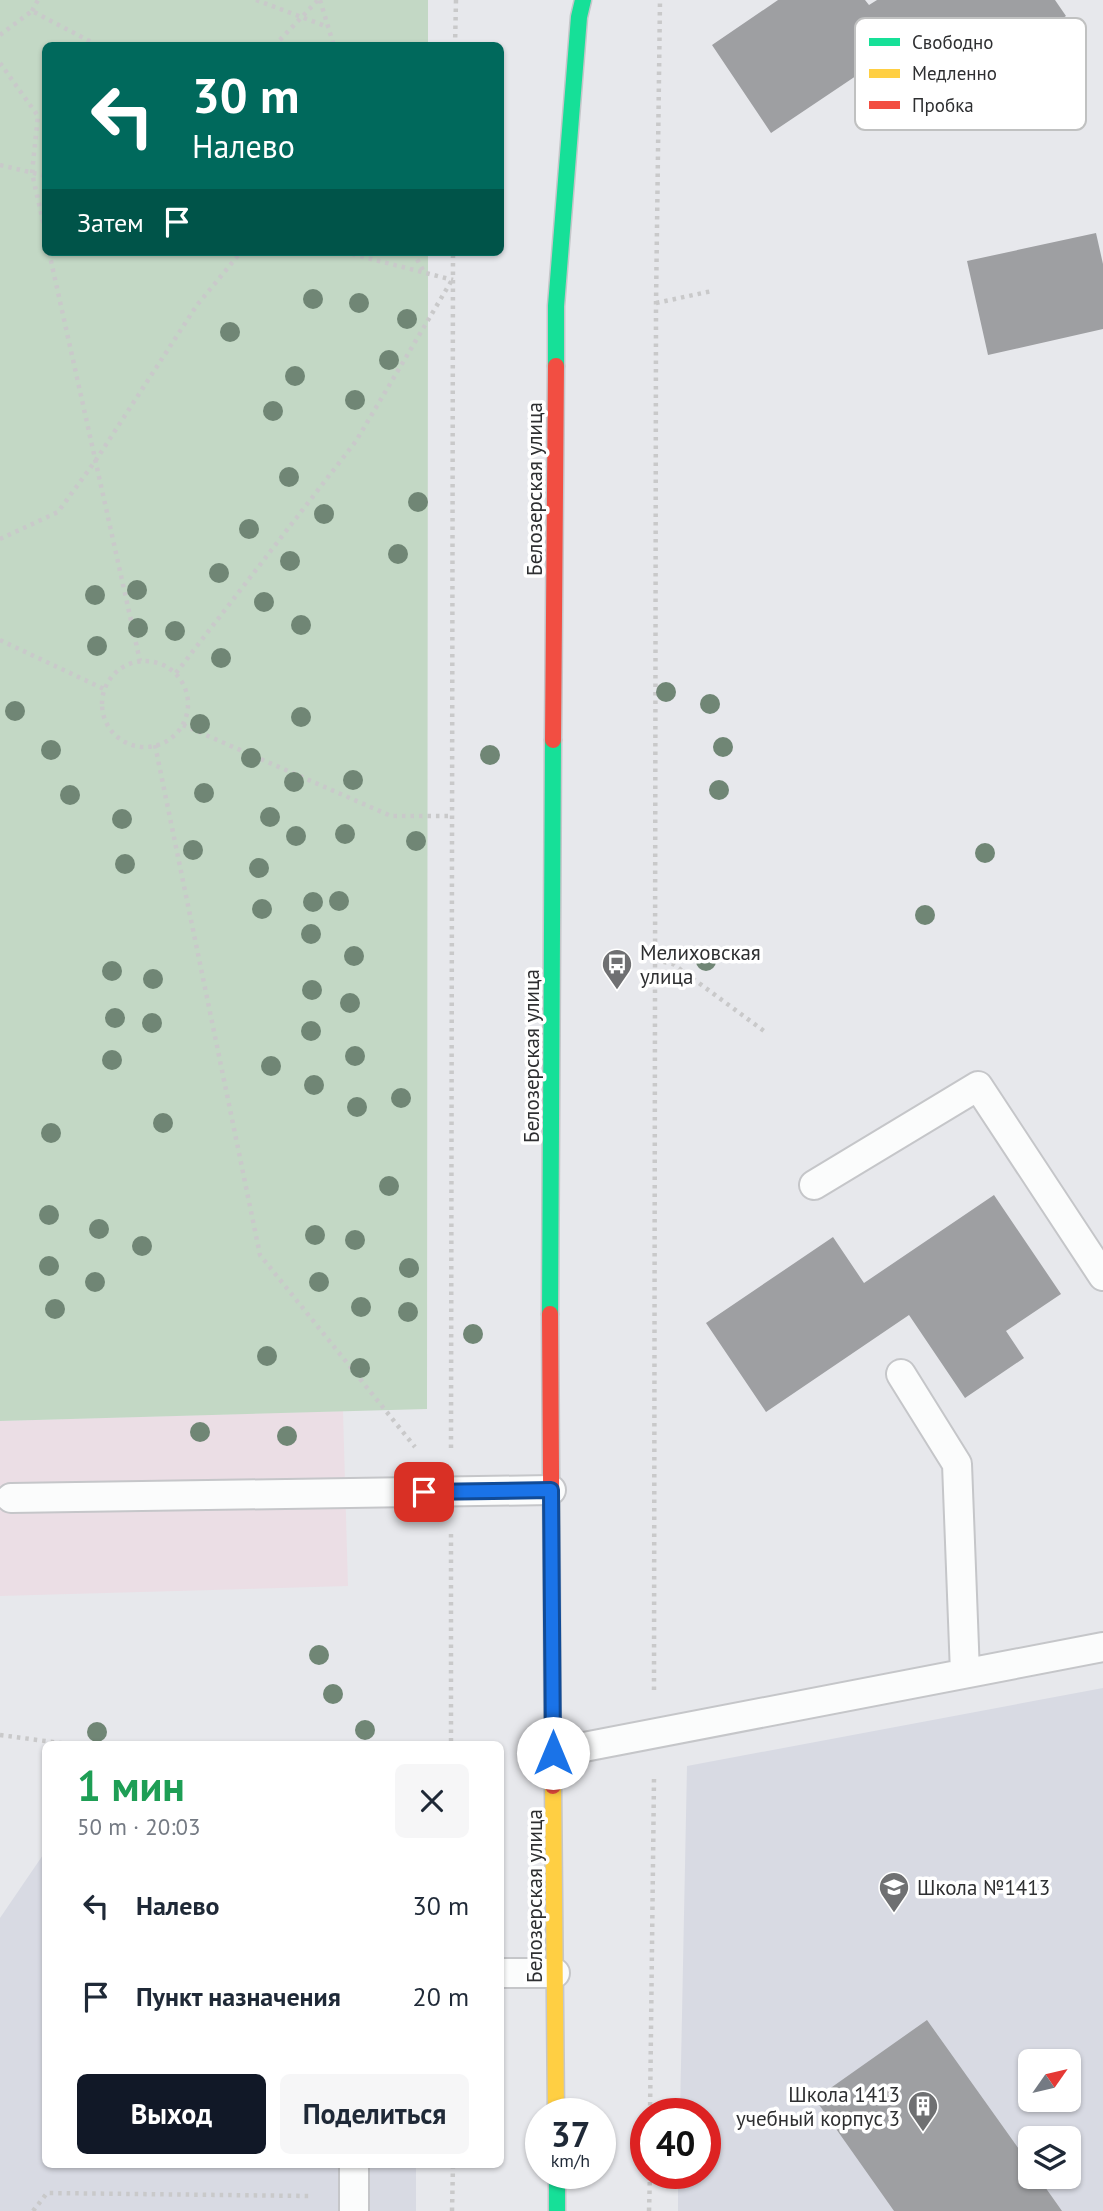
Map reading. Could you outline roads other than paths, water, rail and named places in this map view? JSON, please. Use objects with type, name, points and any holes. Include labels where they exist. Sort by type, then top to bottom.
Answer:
[{"type":"street","name":"Белозерская улица","points":[[556,2098],[550,1329],[556,306],[579,17],[583,0]]},
{"type":"street","points":[[557,2189],[557,2211]]},
{"type":"lane","points":[[814,1185],[978,1086],[1103,1276]]},
{"type":"lane","points":[[901,1374],[957,1464],[965,1673]]},
{"type":"lane","points":[[11,1498],[551,1490]]},
{"type":"lane","points":[[553,1753],[1103,1647]]},
{"type":"lane","points":[[504,1973],[555,1973]]},
{"type":"lane","points":[[354,2168],[354,2204]]},
{"type":"place","name":"Мелиховская улица","points":[[617,991]]},
{"type":"place","name":"Школа №1413","points":[[894,1914]]},
{"type":"place","name":"Школа 1413 учебный корпус 3","points":[[923,2133]]}]
